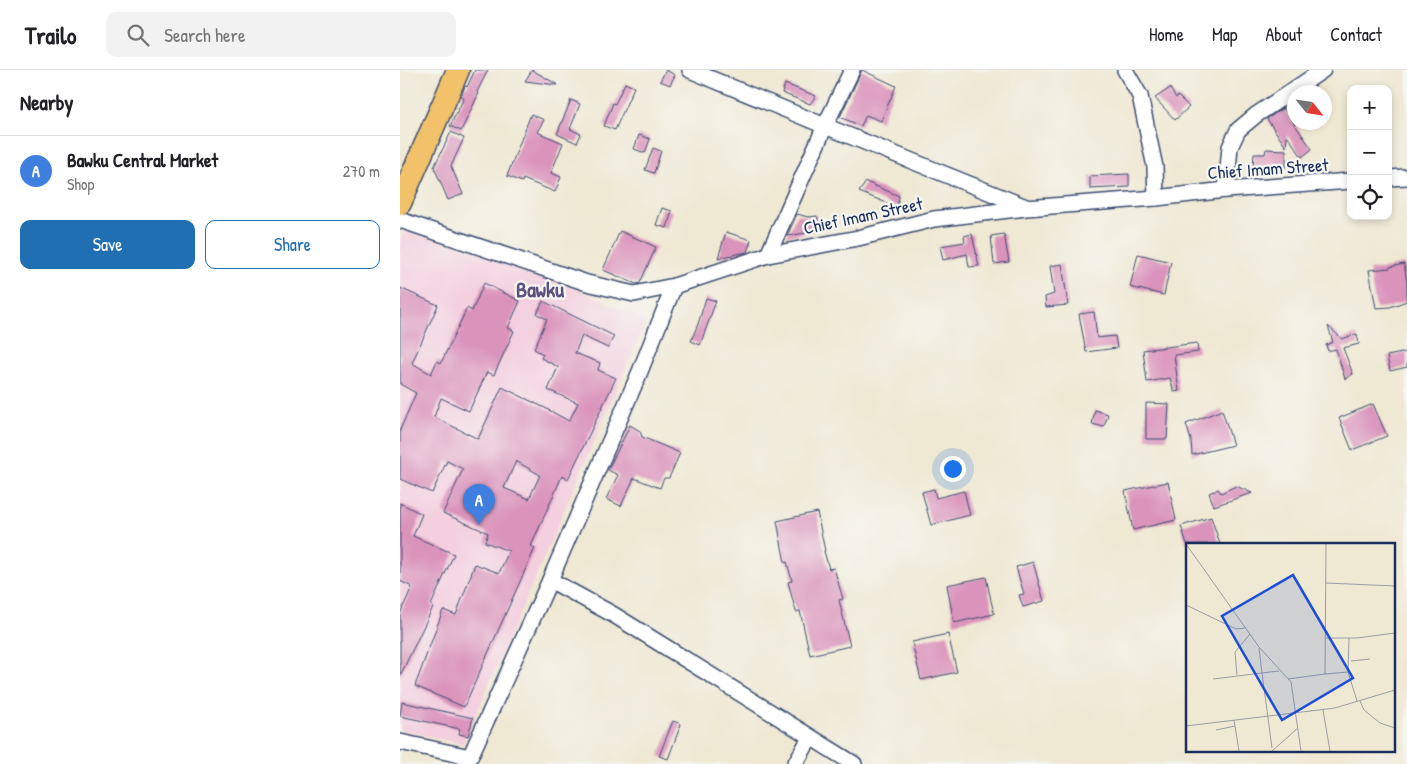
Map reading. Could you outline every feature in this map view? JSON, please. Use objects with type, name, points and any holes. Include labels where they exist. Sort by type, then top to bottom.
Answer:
[{"type":"highway","points":[[400,202],[458,70]]},
{"type":"street","points":[[690,70],[1026,208]]},
{"type":"street","points":[[768,255],[852,70]]},
{"type":"street","points":[[1125,70],[1140,96],[1155,167],[1156,198]]},
{"type":"street","points":[[1226,190],[1230,147],[1238,130],[1256,115],[1323,70]]},
{"type":"street","points":[[1392,178],[1407,177]]},
{"type":"street","name":"Chief Imam Street","points":[[400,220],[592,284],[634,294],[674,286],[768,255],[858,238],[934,219],[1026,208],[1347,181]]},
{"type":"street","points":[[400,742],[474,761],[639,374],[674,286]]},
{"type":"street","points":[[550,580],[614,615],[854,764]]},
{"type":"street","points":[[795,764],[810,738]]},
{"type":"shaded area","points":[[405,230],[533,268],[646,321],[463,744],[400,730],[400,241]]},
{"type":"building","points":[[475,70],[488,70],[461,131],[450,126],[464,98],[461,97],[465,86],[467,87]]},
{"type":"building","points":[[532,70],[558,85],[525,81]]},
{"type":"building","points":[[666,70],[675,75],[670,85],[660,81]]},
{"type":"building","points":[[862,70],[896,86],[881,121],[866,115],[861,126],[840,117]]},
{"type":"building","points":[[625,83],[634,87],[615,130],[604,126],[613,103],[615,104]]},
{"type":"building","points":[[785,84],[816,96],[810,104],[782,93]]},
{"type":"building","points":[[1170,88],[1176,98],[1178,96],[1189,107],[1175,120],[1155,98]]},
{"type":"building","points":[[571,100],[580,104],[570,129],[581,134],[577,143],[557,134]]},
{"type":"building","points":[[1283,108],[1287,114],[1287,130],[1299,130],[1312,149],[1302,157],[1287,135],[1286,147],[1267,119]]},
{"type":"building","points":[[531,114],[544,120],[537,132],[563,143],[551,173],[561,177],[555,192],[523,179],[522,182],[507,176]]},
{"type":"building","points":[[451,132],[464,138],[451,166],[463,194],[448,200],[434,167]]},
{"type":"building","points":[[639,135],[650,139],[645,153],[634,149]]},
{"type":"building","points":[[653,148],[661,151],[654,173],[645,170]]},
{"type":"building","points":[[1266,149],[1286,150],[1286,167],[1253,167],[1254,154],[1265,154]]},
{"type":"building","points":[[1129,174],[1129,187],[1090,189],[1090,176]]},
{"type":"building","points":[[866,182],[899,196],[897,207],[859,192]]},
{"type":"building","points":[[662,208],[672,211],[667,228],[656,225]]},
{"type":"building","points":[[797,214],[808,217],[817,216],[819,228],[812,232],[787,236]]},
{"type":"building","points":[[620,231],[656,247],[640,283],[636,284],[603,270]]},
{"type":"building","points":[[726,232],[751,240],[747,252],[718,258]]},
{"type":"building","points":[[972,234],[979,266],[969,267],[967,254],[943,260],[940,246],[965,242],[964,236]]},
{"type":"building","points":[[1004,234],[1009,262],[994,264],[991,236]]},
{"type":"building","points":[[1138,254],[1171,262],[1164,295],[1130,287]]},
{"type":"building","points":[[1062,264],[1068,305],[1046,307],[1045,297],[1054,294],[1050,266]]},
{"type":"building","points":[[1404,264],[1407,301],[1390,307],[1376,308],[1369,270],[1390,268]]},
{"type":"building","points":[[484,283],[520,301],[508,328],[514,331],[494,375],[487,372],[469,411],[441,398],[434,417],[478,439],[502,387],[569,421],[578,403],[548,390],[558,367],[541,358],[543,354],[534,349],[547,319],[537,314],[543,301],[614,336],[608,348],[582,336],[575,353],[600,363],[598,370],[616,378],[568,479],[562,476],[531,546],[535,548],[464,707],[415,686],[443,610],[456,615],[475,564],[499,573],[509,551],[485,542],[488,533],[443,513],[463,469],[447,461],[432,493],[400,479],[400,430],[416,393],[400,384],[400,288],[438,305],[412,363],[431,374],[437,361],[441,363],[467,308],[472,311]],"holes":[[[516,461],[540,475],[529,499],[504,488]]]},
{"type":"building","points":[[706,298],[716,301],[700,345],[691,341]]},
{"type":"building","points":[[1094,312],[1097,338],[1115,336],[1117,348],[1086,352],[1079,314]]},
{"type":"building","points":[[1328,326],[1342,339],[1357,334],[1359,344],[1343,348],[1353,374],[1345,379],[1336,349],[1328,351],[1326,345],[1333,342]]},
{"type":"building","points":[[1197,343],[1198,352],[1174,355],[1179,391],[1174,392],[1170,378],[1147,382],[1143,350]]},
{"type":"building","points":[[1407,352],[1407,367],[1390,371],[1387,356]]},
{"type":"building","points":[[1146,403],[1169,404],[1167,439],[1146,439]]},
{"type":"building","points":[[1373,404],[1387,436],[1352,450],[1339,418]]},
{"type":"building","points":[[1095,410],[1108,414],[1104,427],[1092,424]]},
{"type":"building","points":[[1222,410],[1233,445],[1192,455],[1191,440],[1186,424]]},
{"type":"building","points":[[630,425],[640,431],[642,437],[680,453],[669,478],[664,478],[660,488],[634,478],[621,506],[606,499],[618,475],[608,470]]},
{"type":"building","points":[[1168,482],[1176,520],[1133,530],[1125,491]]},
{"type":"building","points":[[1236,486],[1252,493],[1214,506],[1209,493],[1218,489],[1221,493]]},
{"type":"building","points":[[934,489],[936,498],[964,491],[970,515],[931,525],[922,492]]},
{"type":"building","points":[[400,503],[422,514],[413,536],[454,554],[431,605],[433,607],[400,676],[400,614],[412,587],[400,581]]},
{"type":"building","points":[[817,512],[829,569],[834,568],[843,599],[839,600],[850,646],[810,655],[800,611],[796,612],[788,582],[792,581],[787,562],[785,563],[777,521]]},
{"type":"building","points":[[1211,517],[1220,543],[1187,543],[1181,526]]},
{"type":"building","points":[[1033,562],[1044,601],[1023,607],[1019,595],[1024,594],[1016,567]]},
{"type":"building","points":[[986,577],[994,614],[954,623],[947,585]]},
{"type":"building","points":[[948,634],[957,672],[921,680],[912,642]]},
{"type":"building","points":[[402,702],[473,718],[468,736],[459,734],[460,729],[400,716]]},
{"type":"building","points":[[673,721],[681,724],[668,759],[659,756]]},
{"type":"place","name":"Bawku Central Market","points":[[479,525]]},
{"type":"district","name":"Bawku","points":[[540,289]]}]
